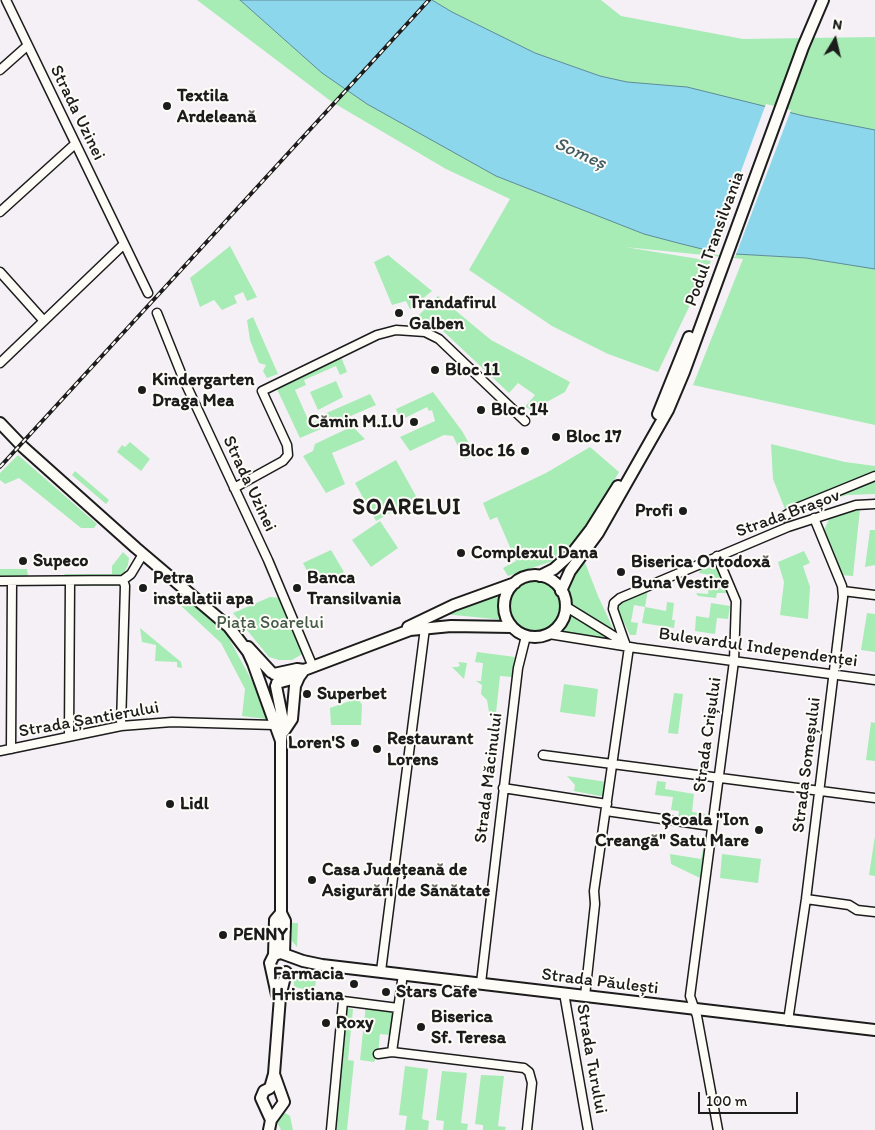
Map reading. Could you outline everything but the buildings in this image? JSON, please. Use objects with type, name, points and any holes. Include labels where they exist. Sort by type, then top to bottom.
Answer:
[{"type":"main road","name":"Podul Transilvania","points":[[624,483],[661,409],[677,370],[780,90],[818,0]]},
{"type":"main road","name":"Podul Transilvania","points":[[624,483],[668,410],[684,372],[803,47],[823,0]]},
{"type":"main road","points":[[0,423],[24,448],[143,554],[211,611],[238,637],[275,679],[282,707],[281,913],[285,921],[282,954],[270,963],[274,970],[279,1008]]},
{"type":"main road","points":[[373,643],[454,605],[527,577],[540,576],[554,569],[574,551],[624,483]]},
{"type":"main road","points":[[561,591],[570,571],[598,533],[624,483]]},
{"type":"main road","points":[[540,576],[552,581],[561,591],[565,606],[562,620],[549,634]]},
{"type":"main road","points":[[516,582],[508,591],[504,601],[505,613],[512,626],[526,636]]},
{"type":"main road","points":[[258,679],[263,673],[275,679],[305,671],[398,634],[425,628],[512,626]]},
{"type":"main road","name":"Bulevardul Independenței","points":[[526,636],[540,637],[549,634]]},
{"type":"main road","points":[[238,637],[248,652],[274,725],[282,736]]},
{"type":"main road","points":[[282,736],[292,719],[295,686],[305,671]]},
{"type":"main road","points":[[263,690],[270,690],[275,679]]},
{"type":"main road","points":[[274,1088],[279,1008],[290,962],[282,954]]},
{"type":"main road","name":"Strada Păulești","points":[[282,954],[320,965]]},
{"type":"main road","name":"Strada Păulești","points":[[287,971],[304,965],[320,965],[381,971],[875,1030]]},
{"type":"main road","points":[[274,970],[279,973],[287,971]]},
{"type":"main road","points":[[274,1088],[283,1094],[284,1102],[271,1118],[262,1106],[260,1098],[264,1091],[274,1088]]},
{"type":"street","name":"Strada Uzinei","points":[[6,0],[148,294]]},
{"type":"street","points":[[0,70],[27,46]]},
{"type":"street","points":[[0,212],[75,144]]},
{"type":"street","points":[[0,363],[123,245]]},
{"type":"street","points":[[0,272],[44,321]]},
{"type":"street","name":"Strada Uzinei","points":[[157,313],[183,378],[268,560],[305,671]]},
{"type":"street","points":[[234,488],[283,461],[288,455],[287,445],[262,391],[377,335],[396,330],[425,332],[439,339],[525,421]]},
{"type":"street","points":[[783,517],[799,507],[875,476]]},
{"type":"street","name":"Strada Brașov","points":[[630,646],[613,609],[615,602],[717,556],[814,518],[856,505],[875,504]]},
{"type":"street","name":"Strada Someșului","points":[[788,1021],[806,899],[843,591],[814,518]]},
{"type":"street","points":[[0,581],[123,580],[131,574],[143,554]]},
{"type":"street","name":"Strada Crișului","points":[[717,556],[736,601],[734,661],[717,778],[690,996],[695,1010],[718,1130]]},
{"type":"street","points":[[121,726],[125,586],[123,580]]},
{"type":"street","points":[[11,749],[12,581]]},
{"type":"street","points":[[69,736],[70,581]]},
{"type":"street","points":[[843,591],[875,595]]},
{"type":"street","name":"Bulevardul Independenței","points":[[565,606],[630,646]]},
{"type":"street","points":[[381,971],[425,628]]},
{"type":"street","name":"Bulevardul Independenței","points":[[549,634],[875,680]]},
{"type":"street","name":"Strada Măcinului","points":[[481,983],[518,668],[526,636]]},
{"type":"street","points":[[585,996],[595,904],[594,891],[630,646]]},
{"type":"street","name":"Strada Șantierului","points":[[0,751],[121,726],[172,722],[274,725]]},
{"type":"street","points":[[544,755],[875,798]]},
{"type":"street","points":[[503,788],[711,826]]},
{"type":"street","points":[[806,899],[849,905],[857,910],[875,912]]},
{"type":"street","points":[[392,1052],[403,974]]},
{"type":"street","name":"Strada Turului","points":[[564,994],[588,1130]]},
{"type":"street","points":[[331,1130],[343,1001],[398,1008]]},
{"type":"street","points":[[378,1054],[392,1052],[524,1068],[529,1072],[532,1083],[527,1130]]},
{"type":"green space","points":[[197,0],[601,0],[621,16],[743,39],[875,37],[875,425],[693,385],[743,259],[625,247],[711,261],[658,372],[608,354],[552,326],[469,270],[510,199],[446,169],[332,102]]},
{"type":"green space","points":[[230,246],[257,297],[247,301],[243,292],[234,296],[237,303],[222,310],[214,300],[200,307],[190,278]]},
{"type":"green space","points":[[388,255],[432,291],[410,309],[406,301],[392,305],[374,262]]},
{"type":"green space","points":[[438,296],[491,340],[570,382],[565,392],[532,410],[525,407],[535,395],[518,383],[509,393],[442,330],[417,317]]},
{"type":"green space","points":[[253,317],[278,374],[267,378],[263,371],[266,365],[259,363],[250,340],[247,320]]},
{"type":"green space","points":[[340,354],[347,372],[340,375],[336,366],[304,380],[306,385],[295,390],[310,424],[322,419],[322,415],[370,394],[376,405],[300,438],[275,385]]},
{"type":"green space","points":[[336,381],[343,397],[318,410],[310,392]]},
{"type":"green space","points":[[433,392],[462,431],[475,454],[469,458],[464,459],[453,436],[444,435],[410,451],[400,437],[435,421],[432,410],[429,411],[427,407],[401,420],[396,409]]},
{"type":"green space","points":[[355,425],[355,429],[365,439],[332,453],[345,484],[326,493],[303,456],[313,451],[315,444]]},
{"type":"green space","points":[[130,442],[150,459],[141,471],[117,452],[122,445],[125,447]]},
{"type":"green space","points":[[771,444],[845,462],[875,466],[875,475],[785,509],[773,479]]},
{"type":"green space","points":[[590,447],[619,472],[585,530],[573,546],[559,559],[508,576],[503,568],[516,561],[497,517],[490,520],[483,503],[546,473]]},
{"type":"green space","points":[[18,455],[97,524],[94,528],[81,528],[19,478],[5,484],[0,480],[0,473]]},
{"type":"green space","points":[[396,460],[417,498],[376,521],[355,483]]},
{"type":"green space","points":[[75,471],[109,500],[106,504],[72,475]]},
{"type":"green space","points":[[875,476],[875,494],[847,495],[828,500]]},
{"type":"green space","points":[[860,509],[853,576],[840,575],[823,532],[831,515]]},
{"type":"green space","points":[[380,521],[398,548],[371,567],[352,540]]},
{"type":"green space","points":[[870,530],[875,530],[875,565],[865,567]]},
{"type":"green space","points":[[331,550],[344,572],[314,585],[303,563]]},
{"type":"green space","points":[[804,551],[810,563],[803,566],[810,587],[808,619],[780,615],[784,582],[778,562]]},
{"type":"green space","points":[[123,552],[129,558],[128,565],[123,575],[115,578],[66,578],[64,574],[112,574],[112,566]]},
{"type":"green space","points":[[717,556],[734,593],[717,593],[716,598],[698,596],[696,593],[708,594],[710,575],[699,573],[703,563]]},
{"type":"green space","points":[[584,560],[617,637],[567,603],[564,591],[567,581]]},
{"type":"green space","points":[[0,569],[27,569],[28,576],[49,576],[0,578]]},
{"type":"green space","points":[[535,575],[547,578],[557,584],[563,594],[566,606],[563,618],[557,628],[547,634],[535,637],[523,634],[513,628],[507,618],[504,606],[507,594],[513,584],[523,578]]},
{"type":"green space","points":[[0,584],[121,584],[121,586],[0,586]]},
{"type":"green space","points":[[508,588],[503,601],[505,620],[443,614]]},
{"type":"green space","points":[[648,589],[645,607],[634,605],[631,622],[638,623],[636,635],[630,635],[617,609],[618,602]]},
{"type":"green space","points":[[184,596],[226,633],[263,701],[266,719],[242,716],[245,689],[221,643],[178,603]]},
{"type":"green space","name":"Piața Soarelui","points":[[270,597],[282,598],[304,653],[292,660],[279,660],[269,657],[233,613]]},
{"type":"green space","points":[[667,602],[674,603],[672,620],[675,620],[674,628],[642,623],[645,607],[666,611]]},
{"type":"green space","points":[[711,603],[730,606],[728,619],[717,618],[715,634],[695,631],[696,616],[709,618]]},
{"type":"green space","points":[[566,608],[625,644],[553,633],[565,621]]},
{"type":"green space","points":[[867,613],[875,614],[875,652],[861,650]]},
{"type":"green space","points":[[140,628],[181,662],[182,668],[177,667],[177,662],[155,661],[156,645],[142,642]]},
{"type":"green space","points":[[477,652],[515,657],[512,677],[500,676],[496,713],[489,712],[487,700],[481,694],[482,685],[476,681],[481,681],[483,663],[475,662]]},
{"type":"green space","points":[[458,662],[467,663],[464,679],[452,667],[458,667],[460,665]]},
{"type":"green space","points":[[564,684],[598,689],[595,717],[560,712]]},
{"type":"green space","points":[[674,693],[683,694],[678,734],[668,733]]},
{"type":"green space","points":[[358,698],[362,705],[361,725],[331,725],[330,708]]},
{"type":"green space","points":[[871,722],[875,723],[875,761],[866,760]]},
{"type":"green space","points":[[567,776],[607,782],[605,797],[574,791],[575,785]]},
{"type":"green space","points":[[657,781],[666,782],[665,789],[694,794],[692,812],[705,814],[704,820],[678,817],[679,811],[671,810],[673,797],[655,795]]},
{"type":"green space","points":[[875,836],[875,876],[869,875]]},
{"type":"green space","points":[[705,839],[709,840],[702,879],[671,864],[670,854],[701,859]]},
{"type":"green space","points":[[722,854],[761,859],[758,883],[720,878]]},
{"type":"green space","points":[[292,923],[298,923],[297,947],[292,941]]},
{"type":"green space","points":[[298,969],[310,969],[316,981],[315,987],[309,990],[294,987],[294,972]]},
{"type":"green space","points":[[366,1004],[393,1008],[390,1035],[380,1034],[378,1054],[374,1062],[360,1060]]},
{"type":"green space","points":[[343,1008],[353,1009],[348,1060],[354,1061],[347,1130],[331,1130]]},
{"type":"green space","points":[[405,1066],[428,1069],[422,1119],[429,1121],[428,1130],[405,1130],[407,1116],[399,1115]]},
{"type":"green space","points":[[442,1071],[467,1073],[461,1123],[468,1124],[467,1130],[443,1130],[444,1121],[436,1120]]},
{"type":"green space","points":[[481,1075],[504,1076],[498,1126],[506,1127],[505,1130],[483,1130],[483,1125],[475,1124]]},
{"type":"green space","points":[[278,1113],[285,1113],[290,1116],[293,1130],[281,1130],[277,1122]]},
{"type":"water","name":"Someș","points":[[240,0],[432,0],[452,12],[535,53],[600,76],[627,82],[687,87],[804,116],[875,130],[875,269],[806,258],[718,253],[644,234],[496,176],[367,104],[322,73]]},
{"type":"pier","points":[[766,104],[791,110],[735,257],[710,254]]},
{"type":"railway","points":[[0,467],[429,0]]},
{"type":"place","name":"Textila Ardeleană","points":[[167,106]]},
{"type":"place","name":"Trandafirul Galben","points":[[399,313]]},
{"type":"place","name":"Bloc 11","points":[[435,370]]},
{"type":"place","name":"Kindergarten Draga Mea","points":[[142,390]]},
{"type":"place","name":"Bloc 14","points":[[481,410]]},
{"type":"place","name":"Cămin M.I.U","points":[[414,422]]},
{"type":"place","name":"Bloc 17","points":[[556,437]]},
{"type":"place","name":"Bloc 16","points":[[525,451]]},
{"type":"place","name":"Profi","points":[[683,511]]},
{"type":"place","name":"Complexul Dana","points":[[461,553]]},
{"type":"place","name":"Supeco","points":[[23,561]]},
{"type":"place","name":"Biserica Ortodoxă Buna Vestire","points":[[621,572]]},
{"type":"place","name":"Petra instalatii apa","points":[[143,588]]},
{"type":"place","name":"Banca Transilvania","points":[[297,588]]},
{"type":"place","name":"Superbet","points":[[307,694]]},
{"type":"place","name":"Loren'S","points":[[355,743]]},
{"type":"place","name":"Restaurant Lorens","points":[[377,749]]},
{"type":"place","name":"Lidl","points":[[170,804]]},
{"type":"place","name":"Școala \"Ion Creangă\" Satu Mare","points":[[759,830]]},
{"type":"place","name":"Casa Județeană de Asigurări de Sănătate","points":[[312,880]]},
{"type":"place","name":"PENNY","points":[[223,935]]},
{"type":"place","name":"Farmacia Hristiana","points":[[354,984]]},
{"type":"place","name":"Stars Cafe","points":[[386,992]]},
{"type":"place","name":"Roxy","points":[[326,1023]]},
{"type":"place","name":"Biserica Sf. Teresa","points":[[421,1027]]},
{"type":"district","name":"SOARELUI","points":[[407,508]]}]
